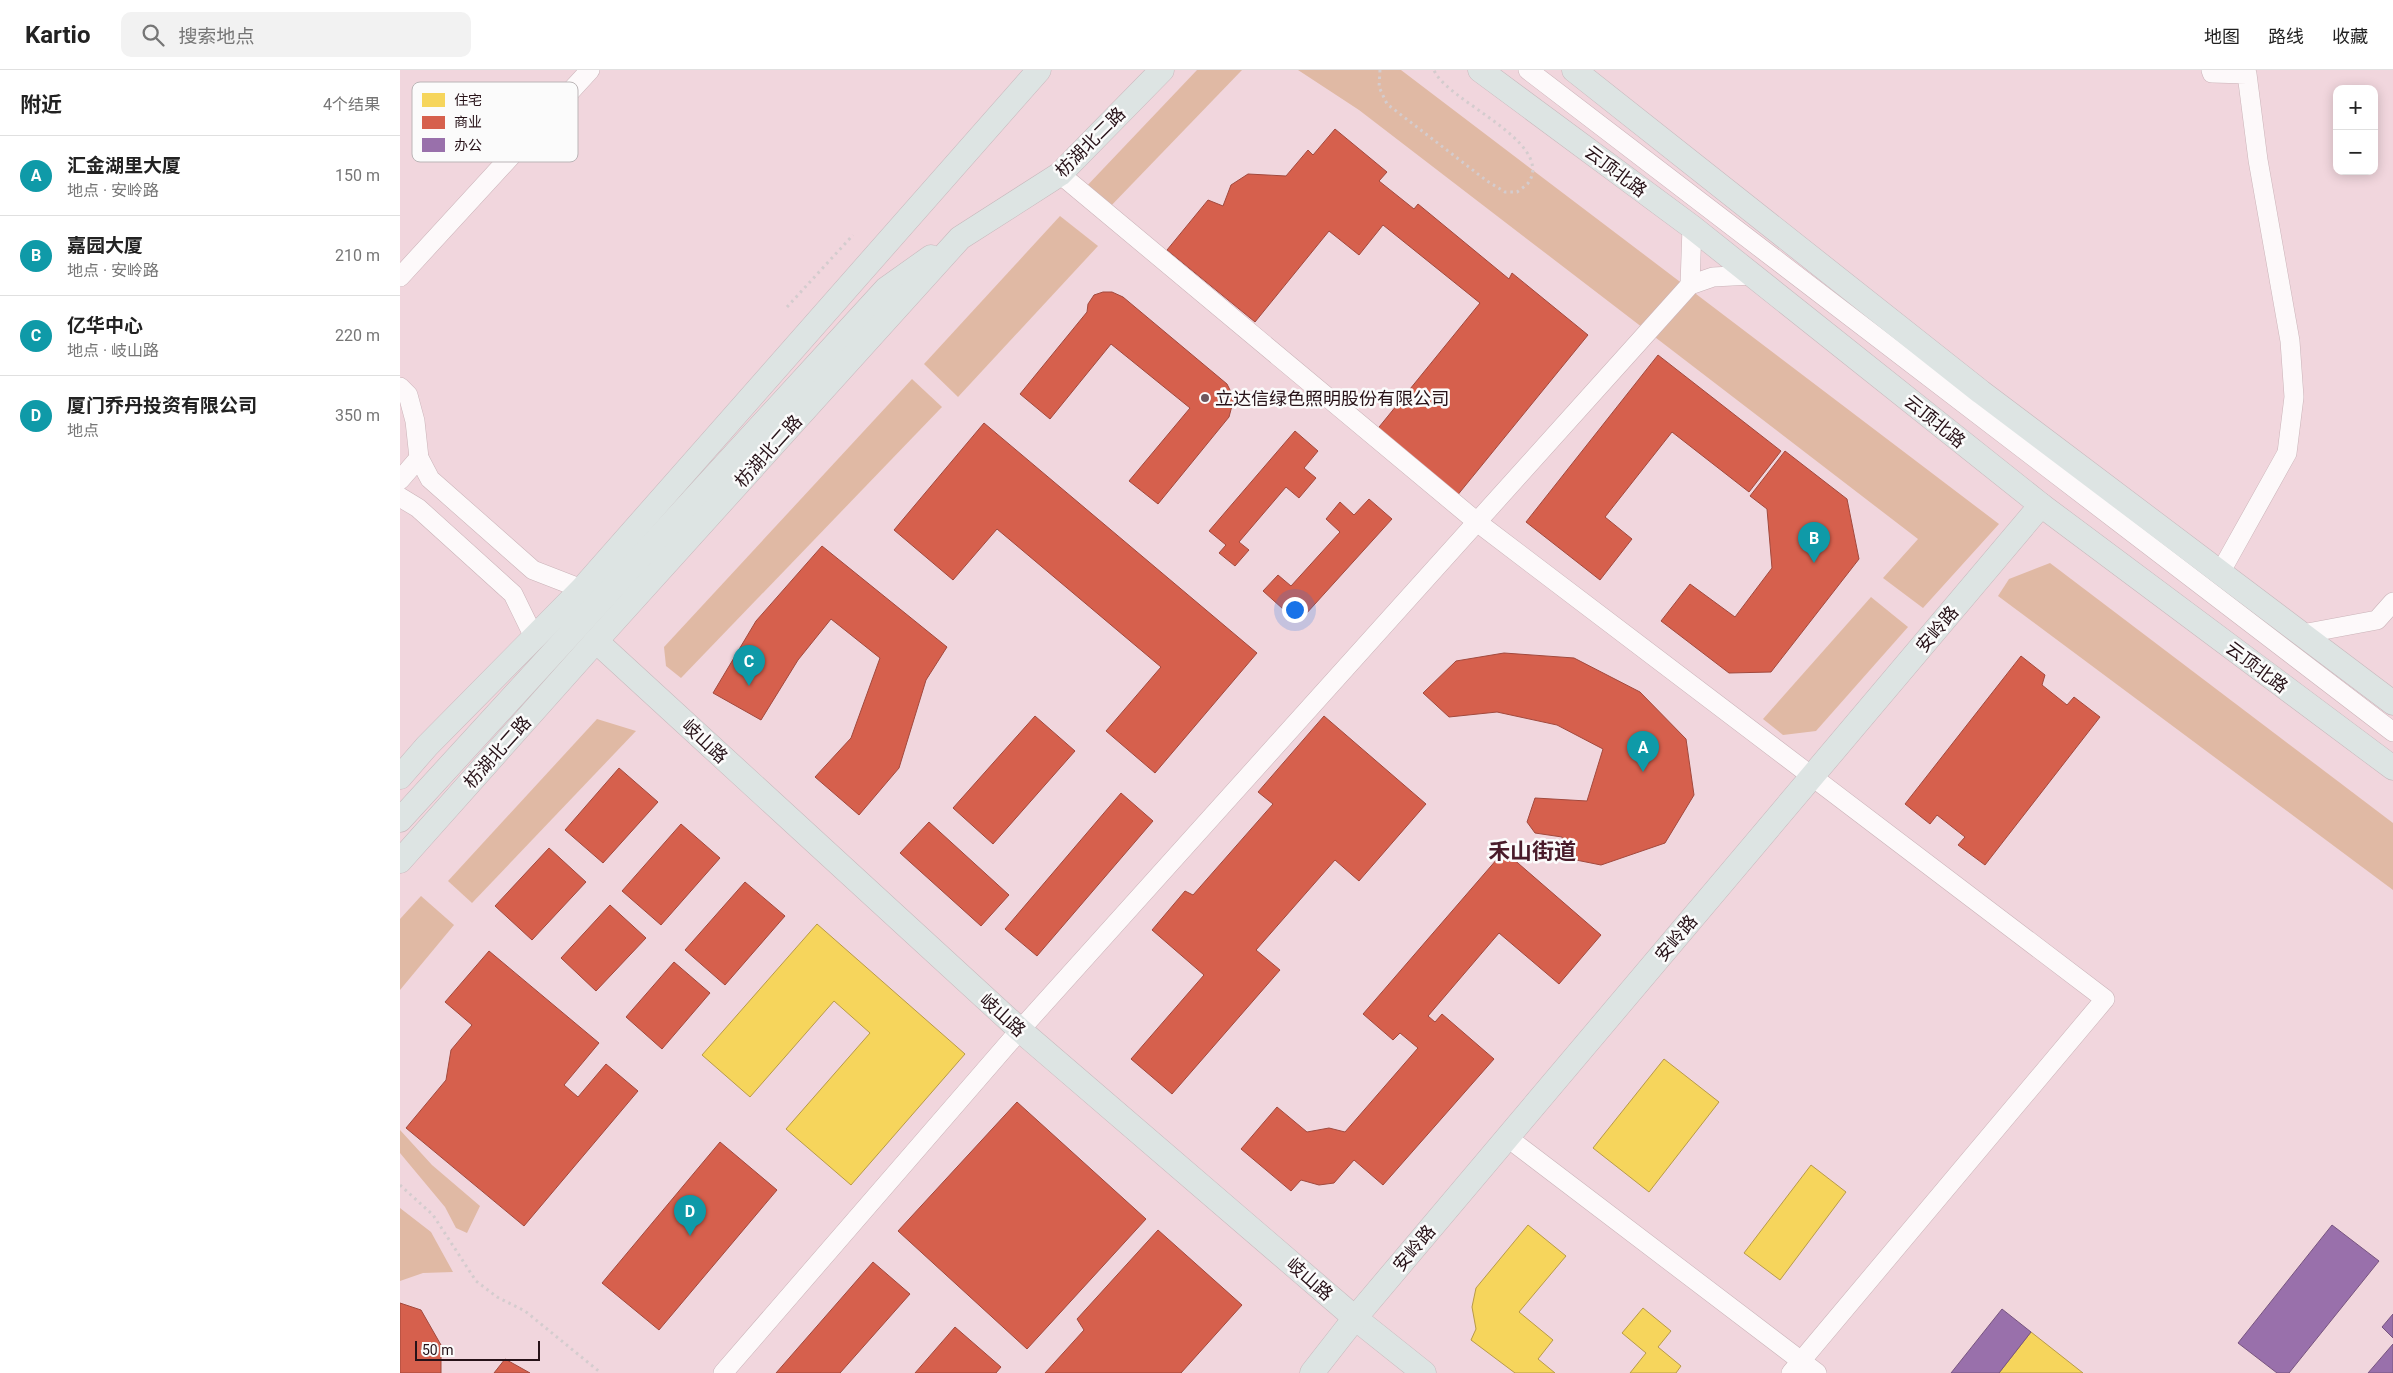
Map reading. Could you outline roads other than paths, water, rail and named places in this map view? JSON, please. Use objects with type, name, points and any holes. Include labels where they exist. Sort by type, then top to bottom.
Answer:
[{"type":"main road","points":[[400,777],[427,746],[582,589],[1040,70]]},
{"type":"main road","name":"枋湖北二路","points":[[400,861],[960,238],[1060,174],[1162,70]]},
{"type":"main road","name":"云顶北路","points":[[1480,70],[1692,227],[2041,505],[2393,768]]},
{"type":"main road","points":[[1574,70],[1981,392],[2393,703]]},
{"type":"main road","points":[[400,820],[886,289],[960,238]]},
{"type":"main road","name":"安岭路","points":[[1312,1373],[1355,1318],[2041,505]]},
{"type":"main road","name":"岐山路","points":[[596,641],[1020,1030],[1355,1318],[1424,1373]]},
{"type":"street","points":[[578,83],[590,70]]},
{"type":"street","points":[[1528,70],[2393,732]]},
{"type":"street","points":[[2211,70],[2212,72],[2247,74],[2258,160],[2290,341],[2294,398],[2287,453],[2220,572]]},
{"type":"street","points":[[400,277],[506,162]]},
{"type":"street","points":[[1060,174],[1477,522],[2105,999],[1796,1367]]},
{"type":"street","points":[[1690,285],[1692,227]]},
{"type":"street","points":[[723,1373],[1020,1030],[1690,285],[1713,277],[1752,275]]},
{"type":"street","points":[[400,387],[408,396],[415,421],[419,458],[430,480],[533,570],[582,589]]},
{"type":"street","points":[[400,480],[419,458]]},
{"type":"street","points":[[400,496],[418,508],[514,594],[535,638]]},
{"type":"street","points":[[2302,634],[2377,620],[2393,602]]},
{"type":"street","points":[[1508,1138],[1796,1367],[1817,1373]]},
{"type":"place","name":"立达信绿色照明股份有限公司","points":[[1205,398]]},
{"type":"place","name":"嘉园大厦","points":[[1814,563]]},
{"type":"place","name":"亿华中心","points":[[749,686]]},
{"type":"place","name":"汇金湖里大厦","points":[[1643,772]]},
{"type":"place","name":"厦门乔丹投资有限公司","points":[[690,1236]]},
{"type":"district","name":"禾山街道","points":[[1532,851]]}]
